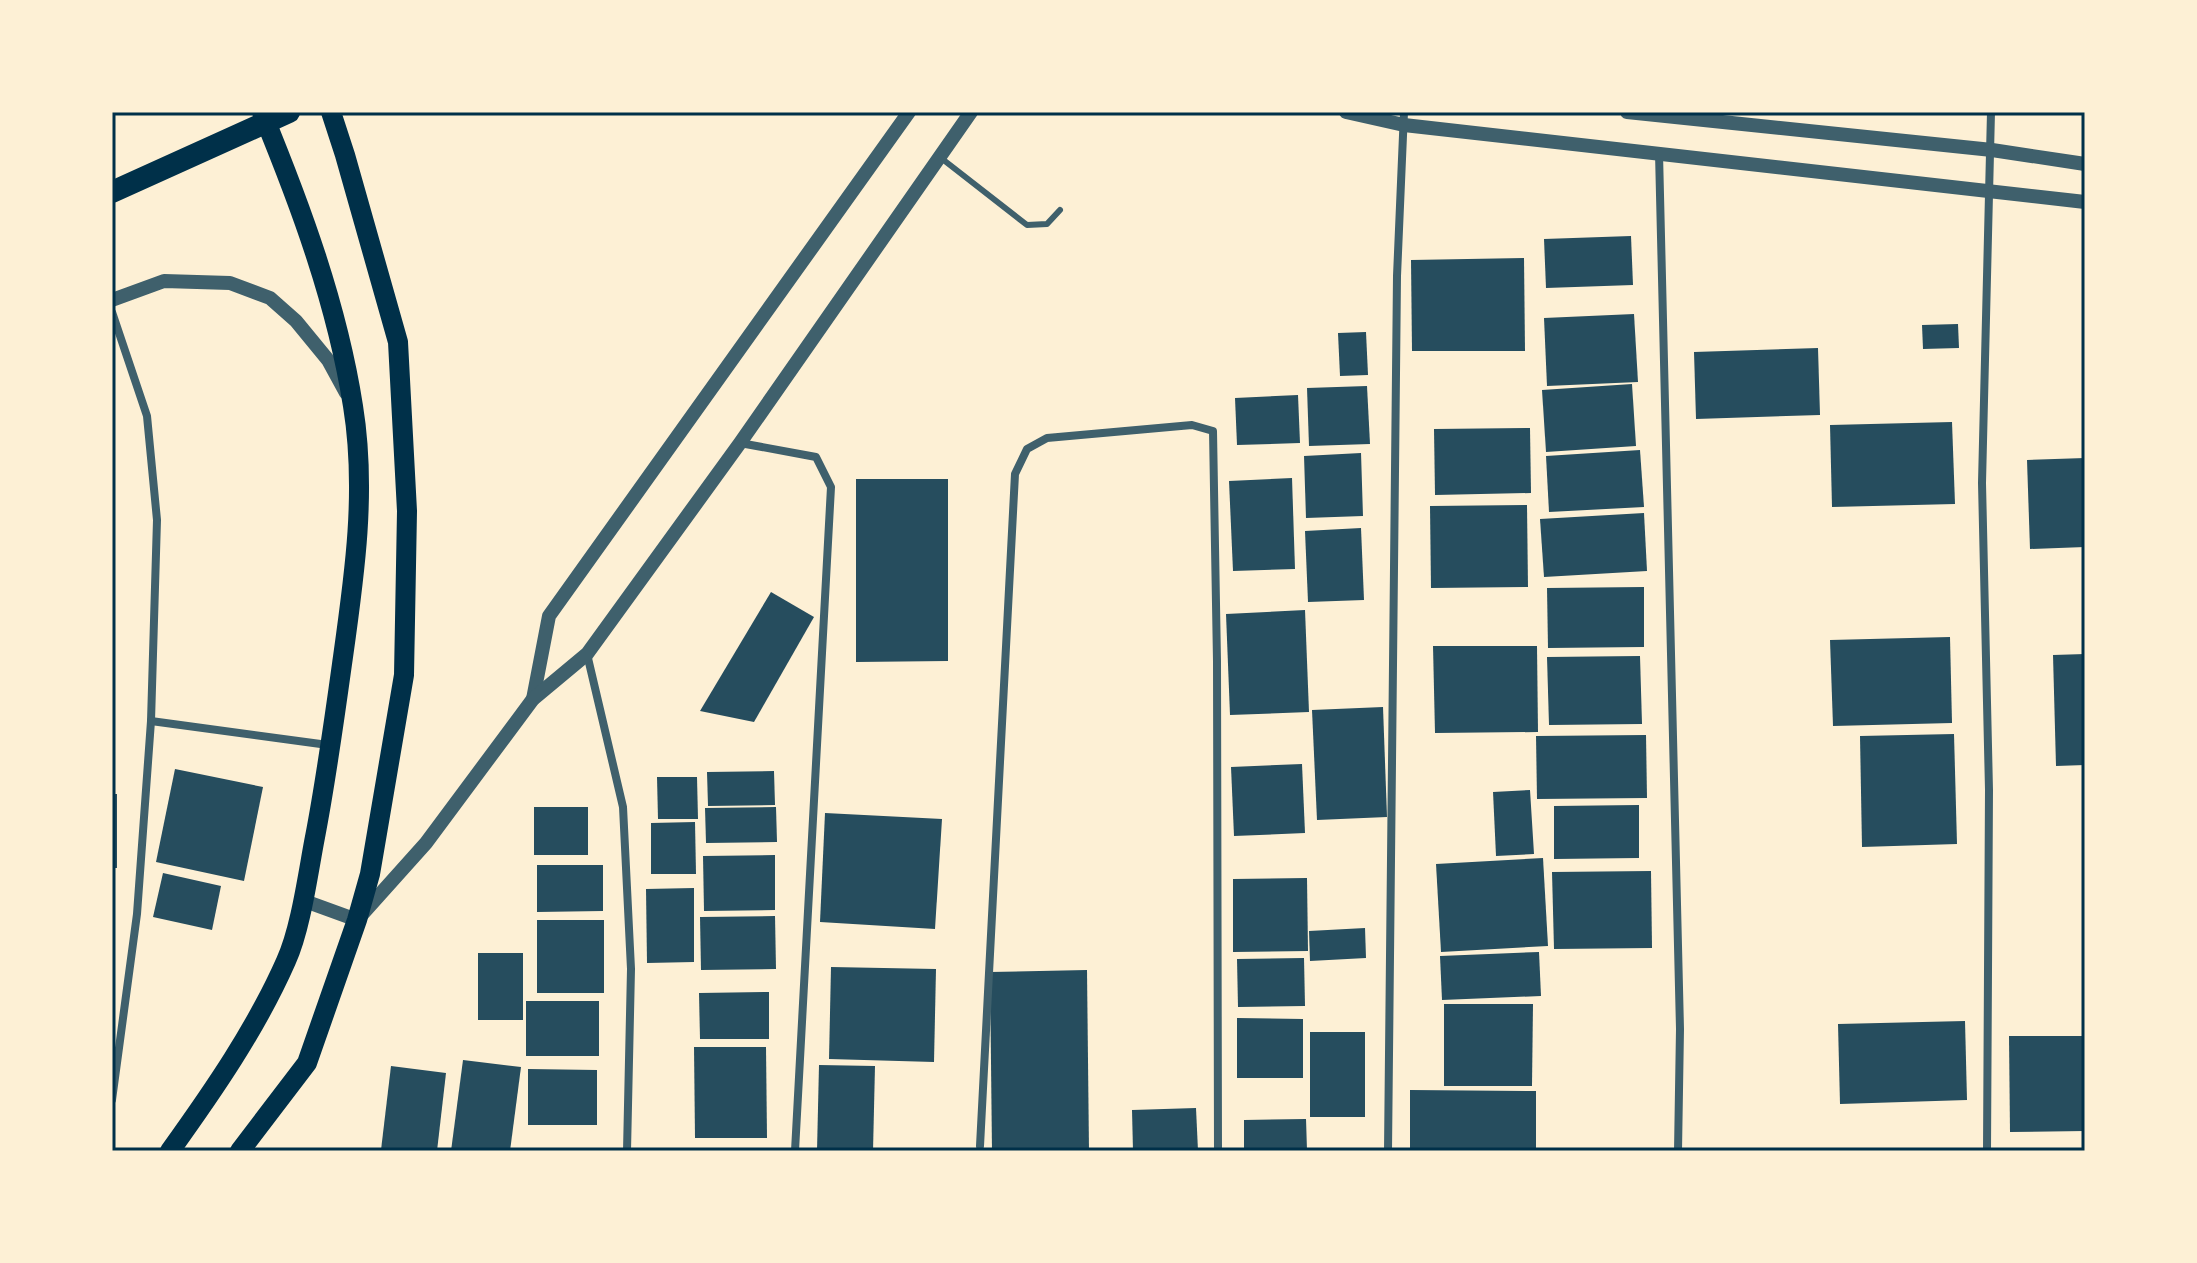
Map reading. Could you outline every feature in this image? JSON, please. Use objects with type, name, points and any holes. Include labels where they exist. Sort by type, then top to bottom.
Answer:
[{"type":"highway","points":[[112,192],[289,112]]},
{"type":"main road","points":[[170,1151],[225,1074],[287,959],[333,745],[356,568],[358,477],[354,407],[334,312],[300,206],[262,112]]},
{"type":"main road","points":[[240,1151],[307,1063],[357,920],[370,874],[404,675],[407,511],[398,342],[331,112]]},
{"type":"street","points":[[533,699],[549,616],[909,112]]},
{"type":"street","points":[[302,900],[357,920],[426,843],[533,699],[587,654],[740,443],[971,112]]},
{"type":"street","points":[[1346,112],[1759,167],[2085,202]]},
{"type":"street","points":[[1627,112],[1992,150],[2085,164]]},
{"type":"street","points":[[1987,1151],[1989,790],[1982,483],[1991,112]]},
{"type":"street","points":[[1388,1151],[1397,276],[1404,118]]},
{"type":"street","points":[[1659,152],[1680,1029],[1678,1151]]},
{"type":"street","points":[[112,300],[164,281],[230,283],[270,298],[296,321],[328,360],[354,407]]},
{"type":"street","points":[[112,312],[147,416],[157,520],[151,721],[137,914],[112,1100]]},
{"type":"street","points":[[980,1146],[1015,474],[1027,449],[1047,438],[1192,425],[1213,431],[1217,661],[1218,1151]]},
{"type":"street","points":[[740,443],[816,457],[831,487],[795,1151]]},
{"type":"street","points":[[587,654],[623,807],[631,969],[627,1151]]},
{"type":"street","points":[[151,721],[333,745]]},
{"type":"lane","points":[[939,156],[1027,225],[1047,224],[1060,210]]},
{"type":"building","points":[[1631,236],[1633,285],[1546,288],[1544,239]]},
{"type":"building","points":[[1524,258],[1525,351],[1412,351],[1411,260]]},
{"type":"building","points":[[1634,314],[1638,382],[1547,386],[1544,318]]},
{"type":"building","points":[[1958,324],[1959,348],[1923,349],[1922,325]]},
{"type":"building","points":[[1366,332],[1368,375],[1340,376],[1338,333]]},
{"type":"building","points":[[1818,348],[1820,415],[1696,419],[1694,352]]},
{"type":"building","points":[[1632,384],[1636,446],[1546,452],[1542,390]]},
{"type":"building","points":[[1367,386],[1370,444],[1309,446],[1307,388]]},
{"type":"building","points":[[1298,395],[1300,443],[1237,445],[1235,398]]},
{"type":"building","points":[[1952,422],[1955,504],[1832,507],[1830,425]]},
{"type":"building","points":[[1530,428],[1531,493],[1435,495],[1434,429]]},
{"type":"building","points":[[1640,450],[1644,507],[1549,512],[1546,456]]},
{"type":"building","points":[[1361,453],[1363,516],[1306,518],[1304,456]]},
{"type":"building","points":[[2085,458],[2085,547],[2030,549],[2027,460]]},
{"type":"building","points":[[1292,478],[1295,569],[1233,571],[1229,481]]},
{"type":"building","points":[[856,479],[948,479],[948,661],[856,662]]},
{"type":"building","points":[[1527,505],[1528,587],[1431,588],[1430,506]]},
{"type":"building","points":[[1644,513],[1647,571],[1544,577],[1540,519]]},
{"type":"building","points":[[1361,528],[1364,600],[1308,602],[1305,531]]},
{"type":"building","points":[[1644,587],[1644,647],[1548,648],[1547,588]]},
{"type":"building","points":[[771,592],[814,617],[754,722],[700,711]]},
{"type":"building","points":[[1305,610],[1309,712],[1230,715],[1226,614]]},
{"type":"building","points":[[1950,637],[1952,723],[1833,726],[1830,640]]},
{"type":"building","points":[[1433,646],[1537,646],[1538,732],[1435,733]]},
{"type":"building","points":[[2085,654],[2085,765],[2056,766],[2053,655]]},
{"type":"building","points":[[1640,656],[1642,724],[1549,725],[1547,657]]},
{"type":"building","points":[[1383,707],[1387,817],[1317,820],[1312,710]]},
{"type":"building","points":[[1954,734],[1957,844],[1862,847],[1860,736]]},
{"type":"building","points":[[1646,735],[1647,798],[1537,799],[1536,736]]},
{"type":"building","points":[[1302,764],[1305,833],[1234,836],[1231,767]]},
{"type":"building","points":[[175,769],[263,787],[244,881],[156,862]]},
{"type":"building","points":[[774,771],[775,805],[708,806],[707,772]]},
{"type":"building","points":[[657,777],[697,777],[698,819],[658,819]]},
{"type":"building","points":[[1530,790],[1534,854],[1496,856],[1493,792]]},
{"type":"building","points":[[112,794],[117,794],[117,868],[112,868]]},
{"type":"building","points":[[1639,805],[1639,858],[1554,859],[1554,806]]},
{"type":"building","points":[[534,807],[588,807],[588,855],[534,855]]},
{"type":"building","points":[[776,807],[777,842],[706,843],[705,808]]},
{"type":"building","points":[[825,813],[942,819],[935,929],[820,922]]},
{"type":"building","points":[[695,822],[696,874],[651,874],[651,823]]},
{"type":"building","points":[[775,855],[775,910],[704,911],[703,856]]},
{"type":"building","points":[[1543,858],[1548,946],[1441,952],[1436,864]]},
{"type":"building","points":[[537,865],[603,865],[603,911],[537,912]]},
{"type":"building","points":[[1651,871],[1652,948],[1554,949],[1552,872]]},
{"type":"building","points":[[163,873],[221,886],[212,930],[153,917]]},
{"type":"building","points":[[1307,878],[1308,951],[1233,952],[1233,879]]},
{"type":"building","points":[[694,888],[694,962],[647,963],[646,889]]},
{"type":"building","points":[[775,916],[776,969],[701,970],[700,917]]},
{"type":"building","points":[[537,920],[604,920],[604,993],[537,993]]},
{"type":"building","points":[[1365,928],[1366,958],[1310,961],[1309,931]]},
{"type":"building","points":[[1539,952],[1541,996],[1442,1000],[1440,956]]},
{"type":"building","points":[[478,953],[523,953],[523,1020],[478,1020]]},
{"type":"building","points":[[1304,958],[1305,1006],[1238,1007],[1237,959]]},
{"type":"building","points":[[831,967],[936,969],[934,1062],[829,1059]]},
{"type":"building","points":[[1087,970],[1089,1151],[992,1151],[990,972]]},
{"type":"building","points":[[769,992],[769,1039],[700,1039],[699,993]]},
{"type":"building","points":[[526,1001],[599,1001],[599,1056],[526,1056]]},
{"type":"building","points":[[1444,1004],[1533,1004],[1532,1086],[1444,1086]]},
{"type":"building","points":[[1237,1018],[1303,1019],[1303,1078],[1237,1078]]},
{"type":"building","points":[[1965,1021],[1967,1100],[1840,1104],[1838,1024]]},
{"type":"building","points":[[1310,1032],[1365,1032],[1365,1117],[1310,1117]]},
{"type":"building","points":[[2009,1036],[2085,1036],[2085,1131],[2010,1132]]},
{"type":"building","points":[[694,1047],[766,1047],[767,1138],[695,1138]]},
{"type":"building","points":[[463,1060],[521,1067],[510,1151],[451,1151]]},
{"type":"building","points":[[819,1065],[875,1066],[873,1151],[817,1151]]},
{"type":"building","points":[[391,1066],[446,1073],[437,1151],[381,1150]]},
{"type":"building","points":[[528,1069],[597,1070],[597,1125],[528,1125]]},
{"type":"building","points":[[1410,1090],[1536,1091],[1536,1151],[1410,1151]]},
{"type":"building","points":[[1196,1108],[1198,1151],[1133,1151],[1132,1110]]},
{"type":"building","points":[[1306,1119],[1307,1151],[1244,1151],[1244,1120]]}]
